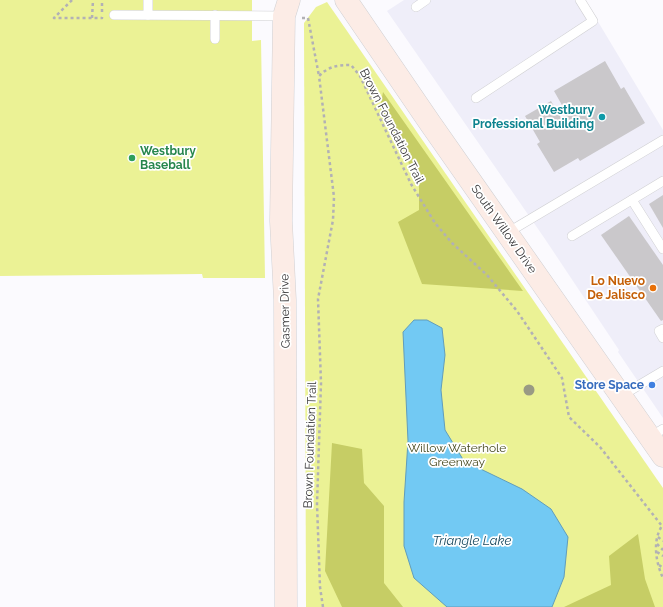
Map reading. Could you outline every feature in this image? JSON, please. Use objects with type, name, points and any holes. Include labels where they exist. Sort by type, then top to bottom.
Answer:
[{"type":"street","name":"South Willow Drive","points":[[346,0],[621,396],[656,433],[663,456]]},
{"type":"street","name":"Gasmer Drive","points":[[284,5],[281,221],[285,300],[286,607]]},
{"type":"lane","points":[[148,0],[148,15]]},
{"type":"lane","points":[[416,7],[426,0]]},
{"type":"lane","points":[[476,98],[593,21],[580,0]]},
{"type":"lane","points":[[114,15],[215,15],[262,17],[284,5]]},
{"type":"lane","points":[[215,15],[215,38]]},
{"type":"lane","points":[[507,233],[663,140]]},
{"type":"lane","points":[[572,236],[663,181]]},
{"type":"lane","points":[[632,200],[660,238],[663,249]]},
{"type":"lane","points":[[663,329],[659,331],[663,338]]},
{"type":"lane","points":[[621,396],[663,371]]},
{"type":"path","points":[[72,0],[54,18],[102,18],[102,0]]},
{"type":"path","points":[[92,18],[93,0]]},
{"type":"path","points":[[284,5],[308,18],[319,76]]},
{"type":"path","name":"Brown Foundation Trail","points":[[323,607],[320,587],[317,504],[321,383],[318,299],[334,220],[334,197],[319,76],[325,70],[335,65],[351,65],[360,76],[411,184],[435,223],[452,243],[487,275],[517,311],[562,378],[569,417],[600,446],[662,525],[657,536],[656,551],[658,564],[663,578]]},
{"type":"path","points":[[657,536],[663,541]]},
{"type":"path","points":[[656,544],[663,550]]},
{"type":"path","points":[[656,551],[663,556]]},
{"type":"path","points":[[658,564],[663,568]]},
{"type":"shaded area","points":[[404,0],[585,0],[663,130],[663,418],[618,352],[619,350],[545,239],[387,11]]},
{"type":"green space","name":"Westbury Baseball","points":[[0,0],[252,0],[252,41],[261,40],[265,278],[203,278],[202,274],[0,276]]},
{"type":"green space","name":"Willow Waterhole Greenway","points":[[327,2],[663,488],[663,607],[306,607],[304,23],[316,7]]},
{"type":"green space","points":[[383,92],[523,291],[422,284],[398,222],[419,210],[419,179],[410,169],[407,156],[380,108]]},
{"type":"green space","points":[[332,443],[362,449],[364,483],[384,506],[384,583],[403,607],[342,607],[325,571]]},
{"type":"green space","points":[[638,534],[645,579],[655,607],[564,607],[611,585],[609,556]]},
{"type":"water","name":"Triangle Lake","points":[[414,320],[427,320],[442,328],[445,355],[441,390],[445,430],[464,461],[522,489],[551,509],[568,537],[564,577],[552,607],[447,607],[414,578],[404,546],[404,502],[408,441],[403,332]]},
{"type":"building","name":"Westbury Professional Building","points":[[605,61],[621,89],[624,87],[645,123],[580,161],[578,158],[554,172],[537,144],[540,142],[525,116],[551,101],[561,118],[567,114],[554,91]]},
{"type":"building","points":[[663,195],[663,228],[649,204]]},
{"type":"building","points":[[629,216],[663,265],[663,320],[661,321],[601,235]]},
{"type":"place","name":"Westbury Professional Building","points":[[602,117]]},
{"type":"place","name":"Westbury Baseball","points":[[132,158]]},
{"type":"place","name":"Lo Nuevo De Jalisco","points":[[653,288]]},
{"type":"place","name":"Store Space","points":[[652,385]]}]
